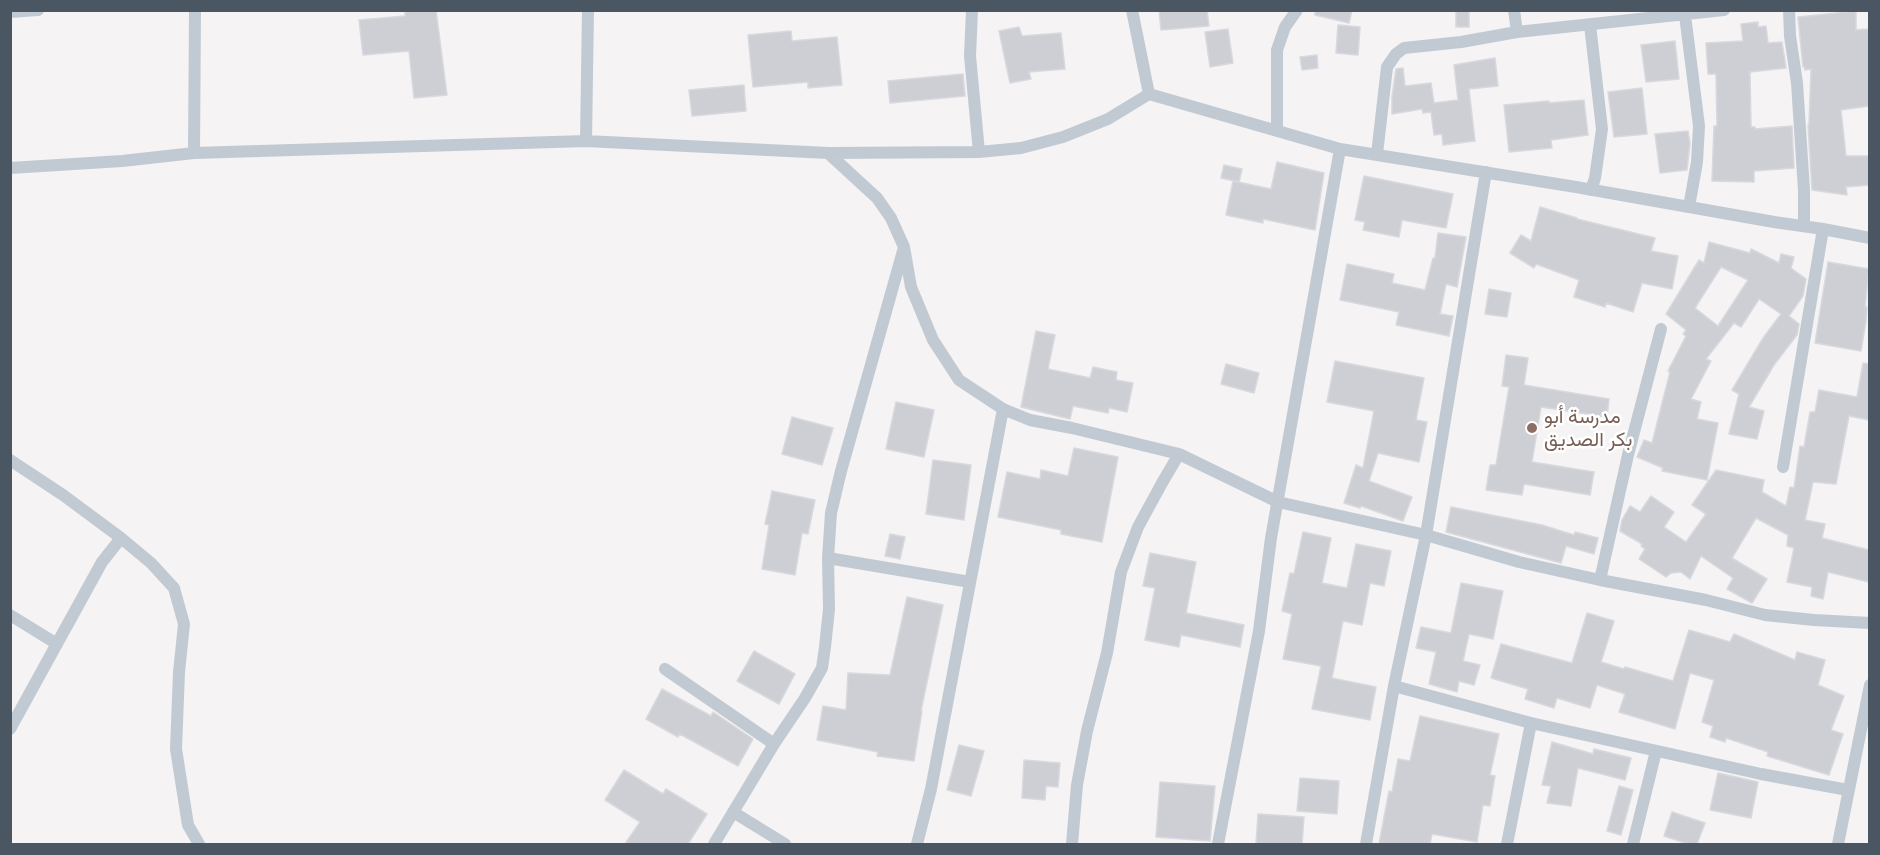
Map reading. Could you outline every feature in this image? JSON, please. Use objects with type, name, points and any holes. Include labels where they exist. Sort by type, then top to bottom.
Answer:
[{"type":"street","points":[[10,12],[38,10]]},
{"type":"street","points":[[194,153],[195,10]]},
{"type":"street","points":[[586,141],[588,10]]},
{"type":"street","points":[[972,10],[970,56],[979,152]]},
{"type":"street","points":[[1132,10],[1149,94]]},
{"type":"street","points":[[1277,131],[1278,50],[1285,27],[1297,10]]},
{"type":"street","points":[[1514,10],[1517,32]]},
{"type":"street","points":[[1377,154],[1387,67],[1396,54],[1404,48],[1461,42],[1517,32],[1725,10]]},
{"type":"street","points":[[1789,10],[1790,36],[1797,83],[1804,226]]},
{"type":"street","points":[[1685,15],[1699,126],[1697,162],[1689,207]]},
{"type":"street","points":[[1590,25],[1602,129],[1595,178],[1591,190]]},
{"type":"street","points":[[10,168],[122,161],[194,153],[586,141],[828,153],[979,152],[1021,148],[1063,137],[1108,119],[1149,94],[1340,149],[1869,236]]},
{"type":"street","points":[[1218,844],[1259,631],[1271,538],[1340,149]]},
{"type":"street","points":[[828,153],[877,198],[891,218],[904,247],[911,287],[933,340],[959,380],[1003,409],[1030,420],[1179,454],[1278,502],[1426,535],[1519,562],[1706,600],[1765,615],[1869,623]]},
{"type":"street","points":[[1366,844],[1394,686],[1426,535],[1486,172]]},
{"type":"street","points":[[1855,235],[1869,227]]},
{"type":"street","points":[[1783,467],[1823,229]]},
{"type":"street","points":[[714,844],[822,668],[829,609],[828,558],[831,513],[904,247]]},
{"type":"street","points":[[1600,580],[1628,455],[1661,329]]},
{"type":"street","points":[[917,844],[931,789],[1003,409]]},
{"type":"street","points":[[1072,844],[1077,785],[1087,731],[1107,653],[1120,572],[1138,527],[1179,454]]},
{"type":"street","points":[[10,460],[63,495],[121,538],[151,563],[174,588],[184,624],[179,672],[176,749],[189,825],[199,844]]},
{"type":"street","points":[[10,729],[102,562],[121,538]]},
{"type":"street","points":[[828,558],[970,582]]},
{"type":"street","points":[[10,615],[57,644]]},
{"type":"street","points":[[665,669],[774,744]]},
{"type":"street","points":[[1394,686],[1531,723],[1761,774],[1848,790]]},
{"type":"street","points":[[1838,844],[1869,686]]},
{"type":"street","points":[[1507,844],[1531,723]]},
{"type":"street","points":[[1633,844],[1656,751]]},
{"type":"street","points":[[734,812],[785,844]]},
{"type":"building","points":[[436,10],[447,95],[414,98],[409,51],[363,55],[359,20],[405,16],[405,12]]},
{"type":"building","points":[[1159,10],[1207,10],[1209,26],[1161,30]]},
{"type":"building","points":[[1315,10],[1352,10],[1349,23],[1315,15]]},
{"type":"building","points":[[1456,10],[1469,10],[1469,27],[1456,27]]},
{"type":"building","points":[[1856,11],[1856,30],[1869,29],[1869,106],[1841,110],[1846,156],[1869,156],[1869,185],[1846,187],[1847,195],[1812,190],[1808,125],[1811,69],[1805,70],[1803,67],[1798,17]]},
{"type":"building","points":[[1758,22],[1758,27],[1766,26],[1768,43],[1782,42],[1786,68],[1750,72],[1751,127],[1755,129],[1792,126],[1794,168],[1754,171],[1754,182],[1712,181],[1714,126],[1717,126],[1716,74],[1708,74],[1706,43],[1743,41],[1741,24]]},
{"type":"building","points":[[1338,25],[1360,27],[1358,55],[1336,53]]},
{"type":"building","points":[[1019,27],[1022,36],[1061,33],[1065,69],[1029,72],[1031,79],[1010,83],[999,31]]},
{"type":"building","points":[[1228,29],[1233,63],[1210,67],[1205,32]]},
{"type":"building","points":[[791,31],[792,41],[837,37],[842,85],[808,88],[808,82],[753,87],[748,35]]},
{"type":"building","points":[[1675,41],[1679,79],[1646,82],[1641,45]]},
{"type":"building","points":[[1317,55],[1318,68],[1302,70],[1300,57]]},
{"type":"building","points":[[1495,58],[1498,86],[1469,89],[1475,141],[1443,145],[1442,134],[1434,135],[1431,112],[1423,113],[1422,109],[1392,114],[1396,69],[1403,68],[1405,86],[1431,83],[1434,103],[1458,100],[1454,65]]},
{"type":"building","points":[[963,74],[965,96],[890,103],[888,81]]},
{"type":"building","points":[[744,85],[746,111],[692,116],[689,90]]},
{"type":"building","points":[[1642,88],[1647,134],[1614,137],[1608,92]]},
{"type":"building","points":[[1584,100],[1588,135],[1551,140],[1552,148],[1509,152],[1504,105]]},
{"type":"building","points":[[1688,131],[1690,143],[1687,170],[1660,173],[1655,134]]},
{"type":"building","points":[[1277,162],[1324,173],[1315,230],[1263,219],[1263,223],[1226,215],[1233,181],[1271,189]]},
{"type":"building","points":[[1224,165],[1242,169],[1239,182],[1221,178]]},
{"type":"building","points":[[1364,176],[1453,194],[1446,228],[1402,220],[1399,237],[1363,230],[1365,222],[1355,220]]},
{"type":"building","points":[[1540,207],[1577,219],[1655,238],[1651,251],[1678,256],[1672,289],[1642,283],[1633,312],[1606,303],[1605,307],[1574,297],[1579,280],[1536,264],[1534,268],[1510,253],[1521,235],[1531,241]]},
{"type":"building","points":[[1438,233],[1466,237],[1457,287],[1446,284],[1440,314],[1453,316],[1449,336],[1396,325],[1399,312],[1340,300],[1347,264],[1394,274],[1392,283],[1425,290],[1433,258],[1435,258]]},
{"type":"building","points":[[1709,242],[1750,253],[1751,249],[1779,263],[1781,254],[1794,257],[1791,268],[1806,279],[1803,296],[1789,316],[1799,324],[1797,335],[1774,365],[1749,407],[1764,411],[1757,439],[1729,434],[1739,394],[1732,390],[1763,338],[1781,314],[1759,299],[1741,327],[1734,323],[1706,359],[1711,361],[1691,399],[1701,402],[1697,419],[1718,423],[1707,480],[1662,471],[1663,468],[1637,457],[1644,440],[1652,443],[1670,372],[1668,371],[1686,336],[1683,334],[1686,330],[1666,314],[1699,260],[1704,263]],"holes":[[[1721,267],[1748,280],[1718,326],[1695,308]]]},
{"type":"building","points":[[1828,262],[1869,269],[1865,307],[1867,307],[1866,321],[1861,351],[1815,343]]},
{"type":"building","points":[[1489,289],[1511,293],[1507,317],[1485,314]]},
{"type":"building","points":[[1036,331],[1055,335],[1048,369],[1090,378],[1093,367],[1117,372],[1116,380],[1133,383],[1127,412],[1109,408],[1108,413],[1073,406],[1070,419],[1021,407]]},
{"type":"building","points":[[1506,355],[1528,358],[1524,385],[1609,399],[1607,417],[1541,407],[1532,462],[1594,472],[1590,495],[1524,484],[1522,495],[1486,490],[1490,465],[1496,465],[1509,387],[1502,386]]},
{"type":"building","points":[[1335,361],[1424,378],[1416,420],[1427,422],[1419,462],[1378,453],[1369,481],[1412,497],[1403,521],[1361,506],[1360,508],[1344,503],[1356,465],[1363,468],[1374,411],[1327,402]]},
{"type":"building","points":[[1863,363],[1869,364],[1869,420],[1849,416],[1836,484],[1813,482],[1805,520],[1825,524],[1822,538],[1869,550],[1869,582],[1828,572],[1823,599],[1811,596],[1812,587],[1787,582],[1794,548],[1787,546],[1788,535],[1756,518],[1732,558],[1767,579],[1752,603],[1727,589],[1733,578],[1701,556],[1690,579],[1681,572],[1671,573],[1666,577],[1639,559],[1645,549],[1641,546],[1642,544],[1620,531],[1622,520],[1630,506],[1640,512],[1651,496],[1674,512],[1664,527],[1686,542],[1706,514],[1692,505],[1716,470],[1764,480],[1762,492],[1786,506],[1790,487],[1794,488],[1800,446],[1804,447],[1810,412],[1815,412],[1819,390],[1857,397]]},
{"type":"building","points":[[1226,364],[1259,373],[1254,393],[1221,384]]},
{"type":"building","points":[[896,402],[934,410],[924,457],[886,449]]},
{"type":"building","points":[[792,417],[833,428],[822,465],[782,454]]},
{"type":"building","points":[[1074,448],[1118,457],[1102,542],[1061,534],[1061,530],[998,517],[1007,472],[1040,479],[1041,470],[1068,476]]},
{"type":"building","points":[[933,460],[971,465],[964,520],[926,514]]},
{"type":"building","points":[[772,491],[815,500],[808,534],[802,533],[795,575],[762,569],[769,525],[765,524]]},
{"type":"building","points":[[1451,507],[1542,525],[1574,535],[1575,532],[1598,538],[1594,554],[1566,546],[1561,563],[1446,532]]},
{"type":"building","points":[[1303,532],[1331,538],[1322,583],[1347,588],[1356,544],[1391,551],[1384,586],[1370,583],[1362,625],[1343,621],[1332,678],[1376,687],[1370,720],[1312,709],[1321,666],[1283,659],[1292,614],[1282,611],[1290,573],[1294,574]]},
{"type":"building","points":[[890,534],[905,537],[900,559],[885,556]]},
{"type":"building","points":[[1150,553],[1196,562],[1186,613],[1244,625],[1240,647],[1181,635],[1179,647],[1145,640],[1155,588],[1143,586]]},
{"type":"building","points":[[1461,583],[1503,591],[1493,639],[1469,634],[1463,661],[1480,665],[1474,685],[1459,681],[1457,692],[1429,684],[1436,652],[1416,648],[1421,627],[1451,633]]},
{"type":"building","points":[[907,597],[943,605],[921,711],[914,761],[877,756],[878,752],[817,740],[823,706],[846,710],[848,673],[890,675]]},
{"type":"building","points":[[1587,613],[1614,621],[1601,662],[1673,681],[1689,630],[1730,642],[1734,634],[1795,660],[1797,652],[1825,660],[1818,685],[1844,696],[1831,730],[1843,734],[1829,775],[1767,756],[1768,752],[1726,738],[1725,742],[1710,737],[1713,726],[1702,722],[1714,680],[1690,673],[1675,729],[1619,712],[1625,694],[1597,685],[1590,708],[1557,698],[1554,708],[1525,699],[1528,689],[1491,678],[1501,644],[1572,663]]},
{"type":"building","points":[[754,651],[795,674],[779,704],[737,681]]},
{"type":"building","points":[[662,689],[711,716],[713,712],[753,739],[738,766],[680,734],[678,737],[646,719]]},
{"type":"building","points":[[1420,716],[1499,734],[1490,775],[1495,776],[1490,806],[1483,805],[1477,842],[1432,834],[1430,844],[1379,844],[1389,791],[1392,792],[1398,759],[1410,761]]},
{"type":"building","points":[[1552,742],[1593,754],[1594,749],[1631,758],[1625,780],[1578,768],[1571,806],[1547,803],[1551,786],[1542,785]]},
{"type":"building","points":[[959,745],[984,751],[971,796],[947,790]]},
{"type":"building","points":[[1024,760],[1060,763],[1058,787],[1046,786],[1045,800],[1022,798]]},
{"type":"building","points":[[624,770],[663,794],[666,789],[707,814],[688,844],[625,844],[640,822],[605,800]]},
{"type":"building","points":[[1718,773],[1758,782],[1751,818],[1710,810]]},
{"type":"building","points":[[1300,778],[1339,781],[1337,814],[1297,811]]},
{"type":"building","points":[[1160,782],[1215,786],[1210,841],[1156,837]]},
{"type":"building","points":[[1619,786],[1633,790],[1621,835],[1607,831]]},
{"type":"building","points":[[1672,812],[1705,823],[1697,844],[1688,844],[1664,836]]},
{"type":"building","points":[[1258,814],[1304,817],[1302,844],[1256,844]]},
{"type":"place","name":"مدرسة أبو بكر الصديق","points":[[1532,428]]}]
